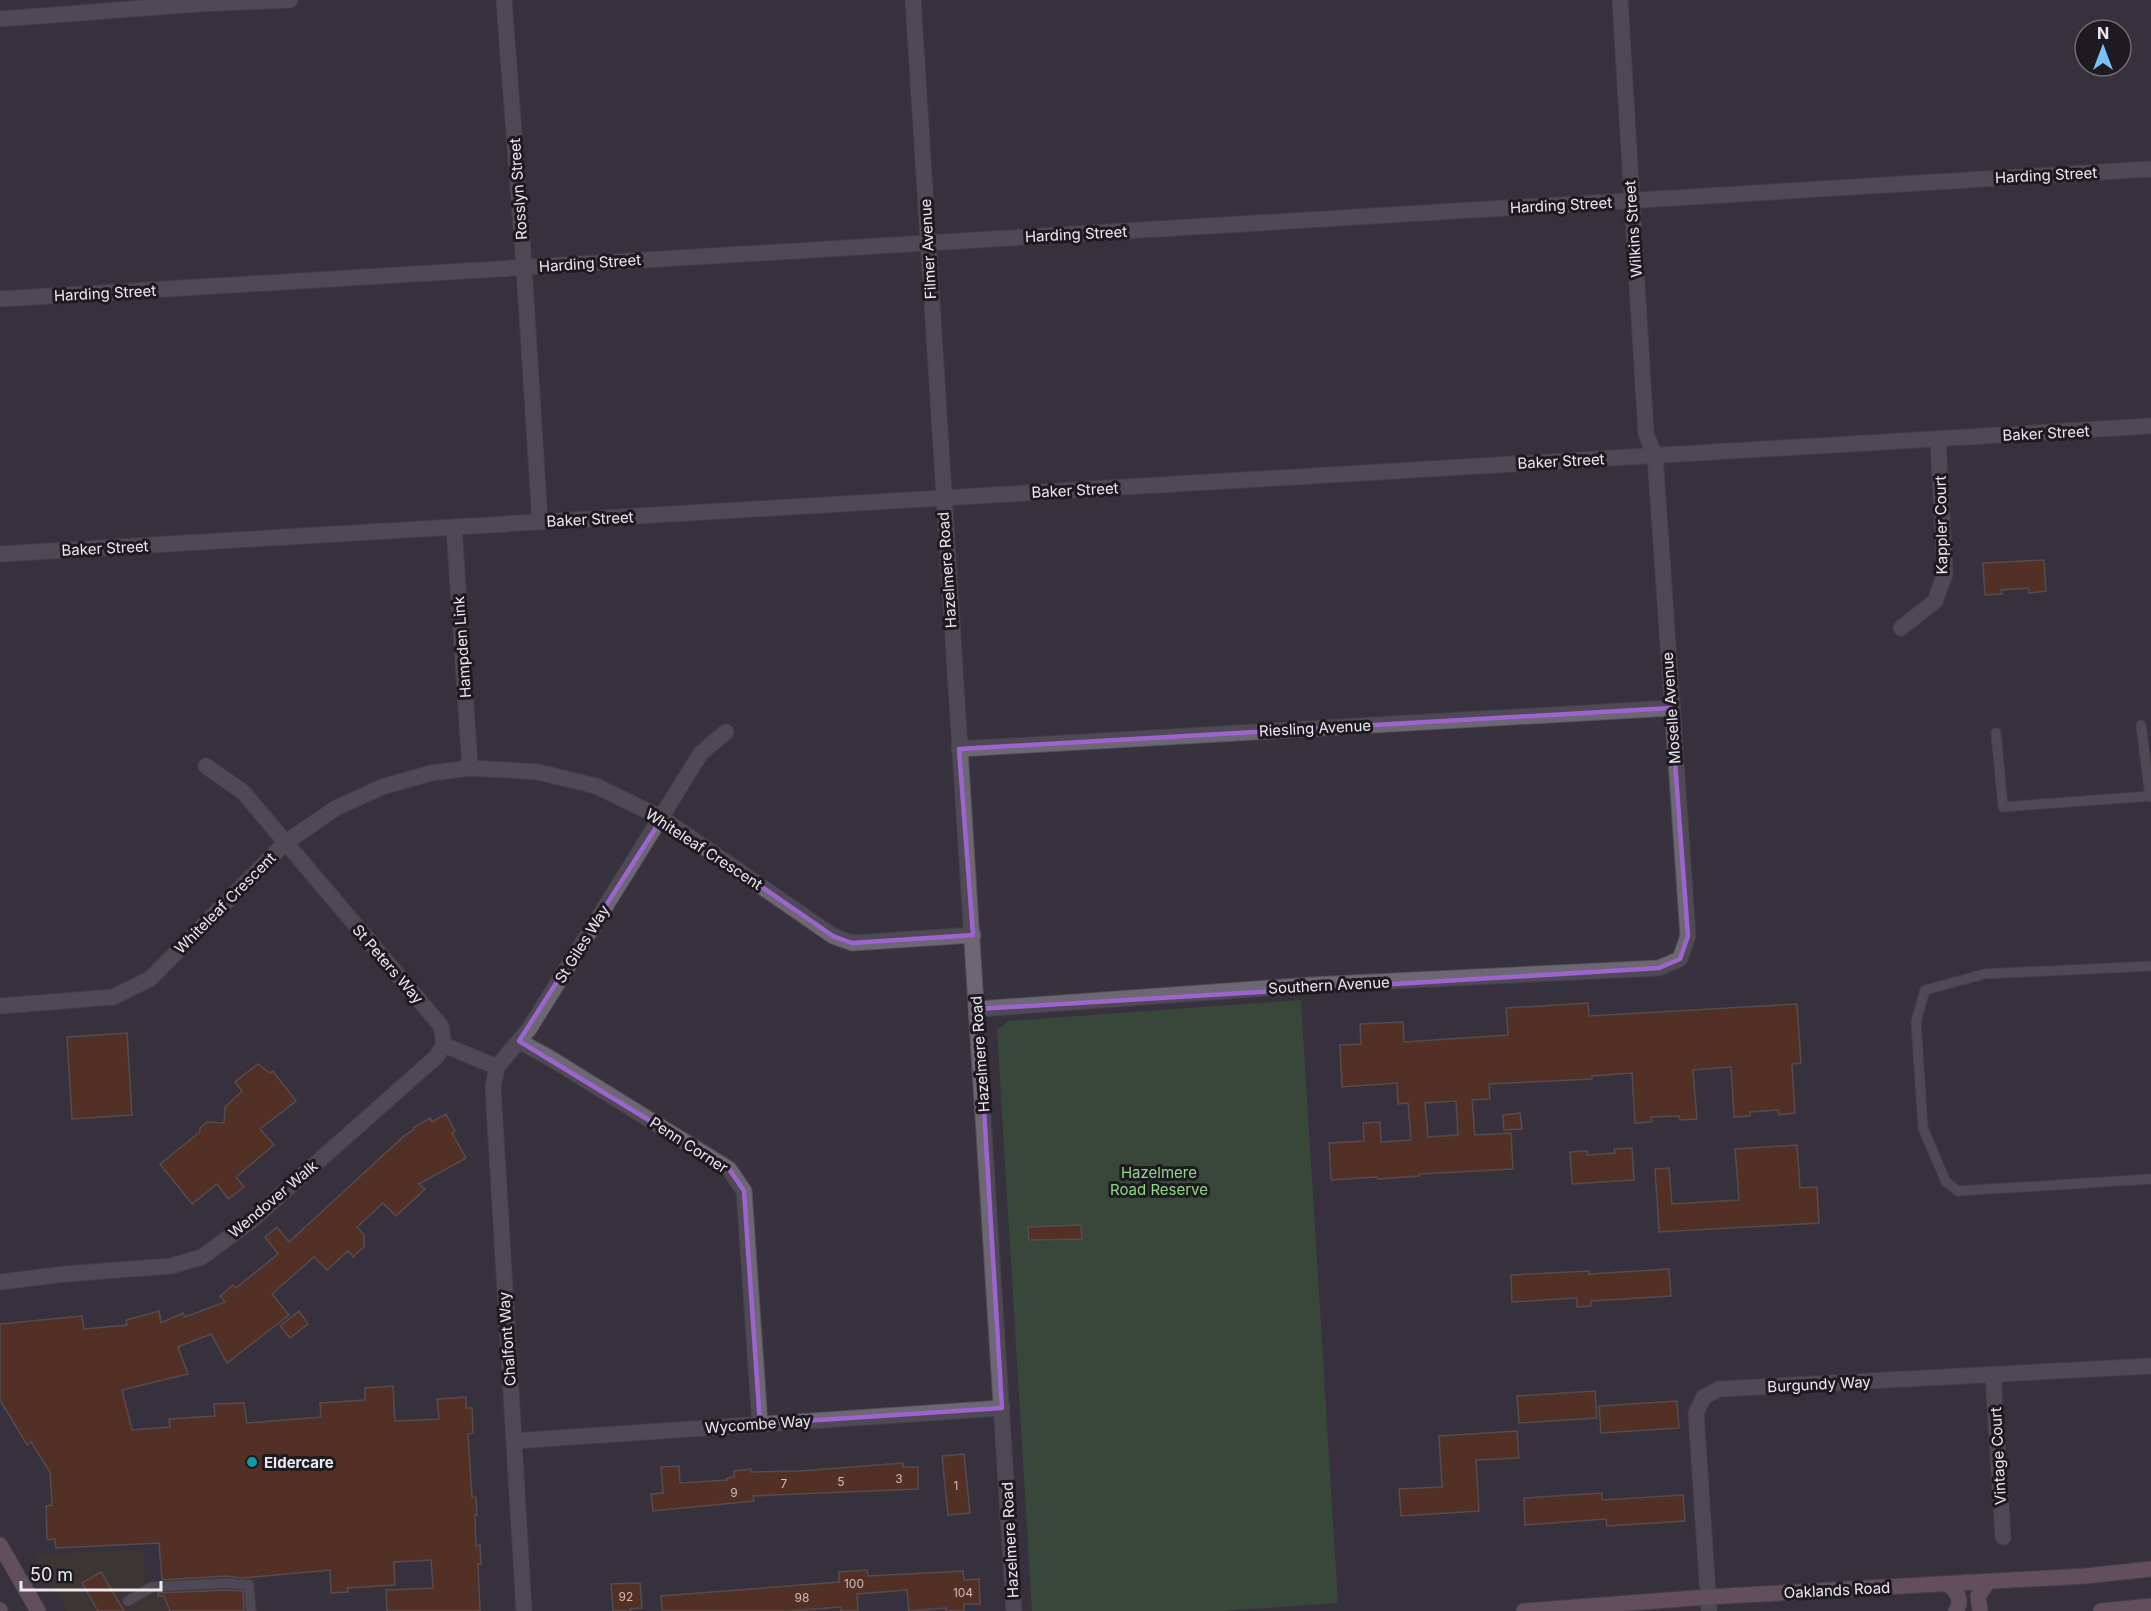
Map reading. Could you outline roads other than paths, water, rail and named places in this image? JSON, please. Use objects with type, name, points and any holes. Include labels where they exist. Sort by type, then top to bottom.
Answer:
[{"type":"main road","points":[[0,1545],[38,1611]]},
{"type":"main road","name":"Oaklands Road","points":[[1524,1611],[1708,1604],[2151,1569]]},
{"type":"main road","points":[[1980,1611],[1978,1596],[1988,1582]]},
{"type":"main road","points":[[1948,1584],[1957,1592],[1959,1599],[1956,1611]]},
{"type":"main road","points":[[2101,1611],[2146,1608]]},
{"type":"street","points":[[0,19],[198,2],[290,0]]},
{"type":"street","name":"Rosslyn Street","points":[[504,0],[540,522]]},
{"type":"street","name":"Filmer Avenue","points":[[913,0],[943,498]]},
{"type":"street","name":"Wilkins Street","points":[[1620,0],[1646,434],[1655,456]]},
{"type":"street","name":"Harding Street","points":[[0,299],[2151,169]]},
{"type":"street","name":"Baker Street","points":[[0,554],[2151,426]]},
{"type":"street","name":"Kappler Court","points":[[1901,628],[1935,601],[1945,574],[1938,439]]},
{"type":"street","name":"Moselle Avenue","points":[[1655,456],[1688,936],[1680,959]]},
{"type":"street","name":"Hazelmere Road","points":[[943,498],[978,1009],[1014,1611]]},
{"type":"street","name":"Hampden Link","points":[[454,527],[470,768]]},
{"type":"street","name":"Riesling Avenue","points":[[959,749],[1671,708]]},
{"type":"street","name":"St Giles Way","points":[[497,1067],[536,1019],[701,753],[726,732]]},
{"type":"street","name":"St Peters Way","points":[[206,766],[243,792],[441,1026],[444,1045]]},
{"type":"street","name":"Whiteleaf Crescent","points":[[0,1006],[113,998],[150,979],[285,843],[336,808],[382,787],[431,773],[470,768],[538,772],[596,786],[662,818],[833,936],[852,943],[972,935]]},
{"type":"street","name":"Southern Avenue","points":[[978,1009],[1311,985],[1659,968],[1680,959]]},
{"type":"street","points":[[0,996],[0,1006]]},
{"type":"street","name":"Penn Corner","points":[[519,1041],[729,1169],[744,1191],[760,1424]]},
{"type":"street","points":[[444,1045],[497,1067]]},
{"type":"street","name":"Wendover Walk","points":[[0,1282],[65,1274],[171,1266],[202,1257],[250,1221],[436,1057],[444,1045]]},
{"type":"street","name":"Chalfont Way","points":[[497,1067],[493,1087],[524,1611]]},
{"type":"street","name":"Burgundy Way","points":[[1708,1604],[1696,1413],[1704,1397],[1719,1389],[2151,1366]]},
{"type":"street","name":"Vintage Court","points":[[1993,1376],[2002,1538]]},
{"type":"street","name":"Wycombe Way","points":[[514,1441],[1002,1408]]},
{"type":"lane","points":[[1996,733],[2003,807],[2150,796],[2141,725]]},
{"type":"lane","points":[[2151,966],[1984,974],[1924,990],[1916,1022],[1923,1128],[1946,1182],[1958,1191],[2151,1179]]},
{"type":"lane","points":[[128,1601],[152,1587],[226,1583],[249,1585],[251,1611]]},
{"type":"place","name":"Eldercare","points":[[252,1462]]},
{"type":"park label","name":"Hazelmere Road Reserve","points":[[1159,1180]]}]
